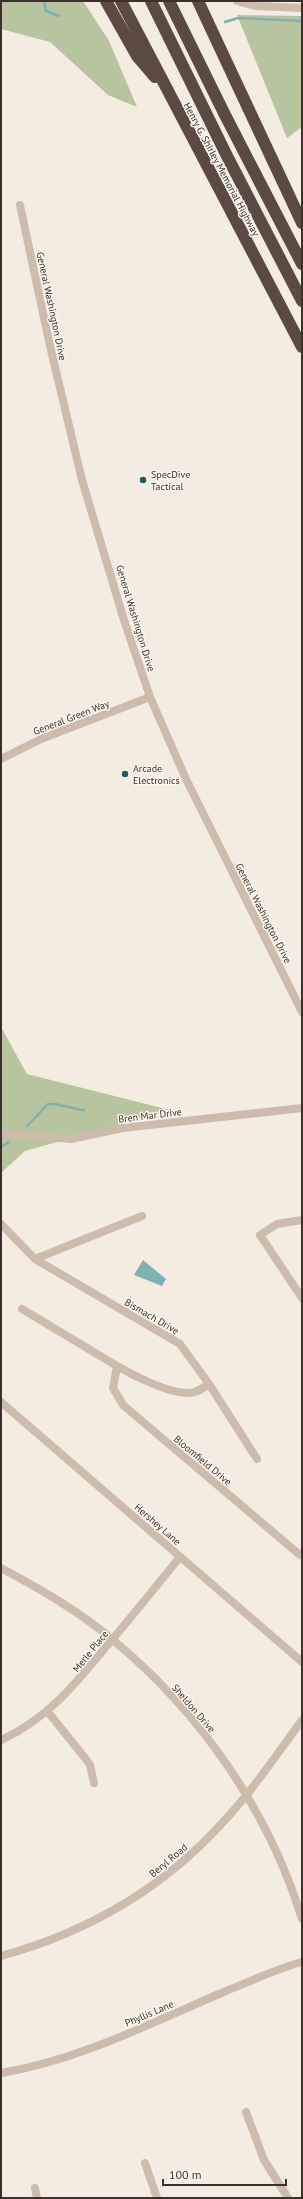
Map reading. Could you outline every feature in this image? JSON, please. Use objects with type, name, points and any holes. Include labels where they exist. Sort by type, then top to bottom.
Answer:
[{"type":"highway","points":[[106,1],[138,56],[169,93]]},
{"type":"highway","name":"Henry G. Shirley Memorial Highway","points":[[122,1],[302,347]]},
{"type":"highway","points":[[151,1],[226,156],[302,301]]},
{"type":"highway","points":[[169,1],[224,113],[302,264]]},
{"type":"highway","points":[[198,1],[302,224]]},
{"type":"street","points":[[236,1],[255,6],[302,8]]},
{"type":"street","name":"General Washington Drive","points":[[20,205],[50,346],[82,480],[123,617],[150,697],[186,779],[302,1012]]},
{"type":"street","name":"General Green Way","points":[[1,759],[41,739],[150,697]]},
{"type":"street","name":"Bren Mar Drive","points":[[1,1133],[71,1139],[124,1128],[302,1108]]},
{"type":"street","points":[[35,1259],[142,1216]]},
{"type":"street","points":[[302,1220],[276,1224],[260,1235],[302,1298]]},
{"type":"street","name":"Bismach Drive","points":[[1,1224],[35,1259],[180,1344],[209,1384],[257,1459]]},
{"type":"street","points":[[22,1309],[138,1379],[181,1392],[190,1393],[209,1384]]},
{"type":"street","name":"Bloomfield Drive","points":[[116,1366],[113,1388],[123,1405],[300,1555],[302,1553]]},
{"type":"street","name":"Hershey Lane","points":[[1,1402],[302,1662]]},
{"type":"street","name":"Merle Place","points":[[1,1740],[48,1712],[77,1683],[180,1557]]},
{"type":"street","name":"Sheldon Drive","points":[[1,1568],[58,1601],[112,1639],[184,1711],[222,1758],[246,1796],[284,1871],[302,1919]]},
{"type":"street","points":[[48,1712],[90,1765],[94,1783]]},
{"type":"street","name":"Beryl Road","points":[[1,1956],[63,1936],[121,1907],[179,1865],[203,1844],[246,1796],[302,1720]]},
{"type":"street","name":"Phyllis Lane","points":[[1,2073],[50,2062],[88,2049],[272,1972],[302,1962]]},
{"type":"street","points":[[246,2112],[264,2160],[288,2198]]},
{"type":"street","points":[[145,2163],[157,2198]]},
{"type":"street","points":[[34,2188],[38,2198]]},
{"type":"green space","points":[[1,1],[83,1],[109,41],[137,107],[108,95],[50,42],[1,29]]},
{"type":"green space","points":[[237,15],[302,16],[302,127],[287,138]]},
{"type":"green space","points":[[1,1027],[27,1074],[170,1110],[25,1151],[1,1173]]},
{"type":"water","points":[[143,1260],[166,1279],[162,1286],[134,1275]]},
{"type":"waterway","points":[[44,1],[46,11],[59,16]]},
{"type":"waterway","points":[[225,22],[238,18],[302,21]]},
{"type":"waterway","points":[[27,1126],[48,1104],[57,1104],[84,1110]]},
{"type":"waterway","points":[[1,1147],[9,1142]]},
{"type":"place","name":"SpecDive Tactical","points":[[143,480]]},
{"type":"place","name":"Arcade Electronics","points":[[125,774]]}]
